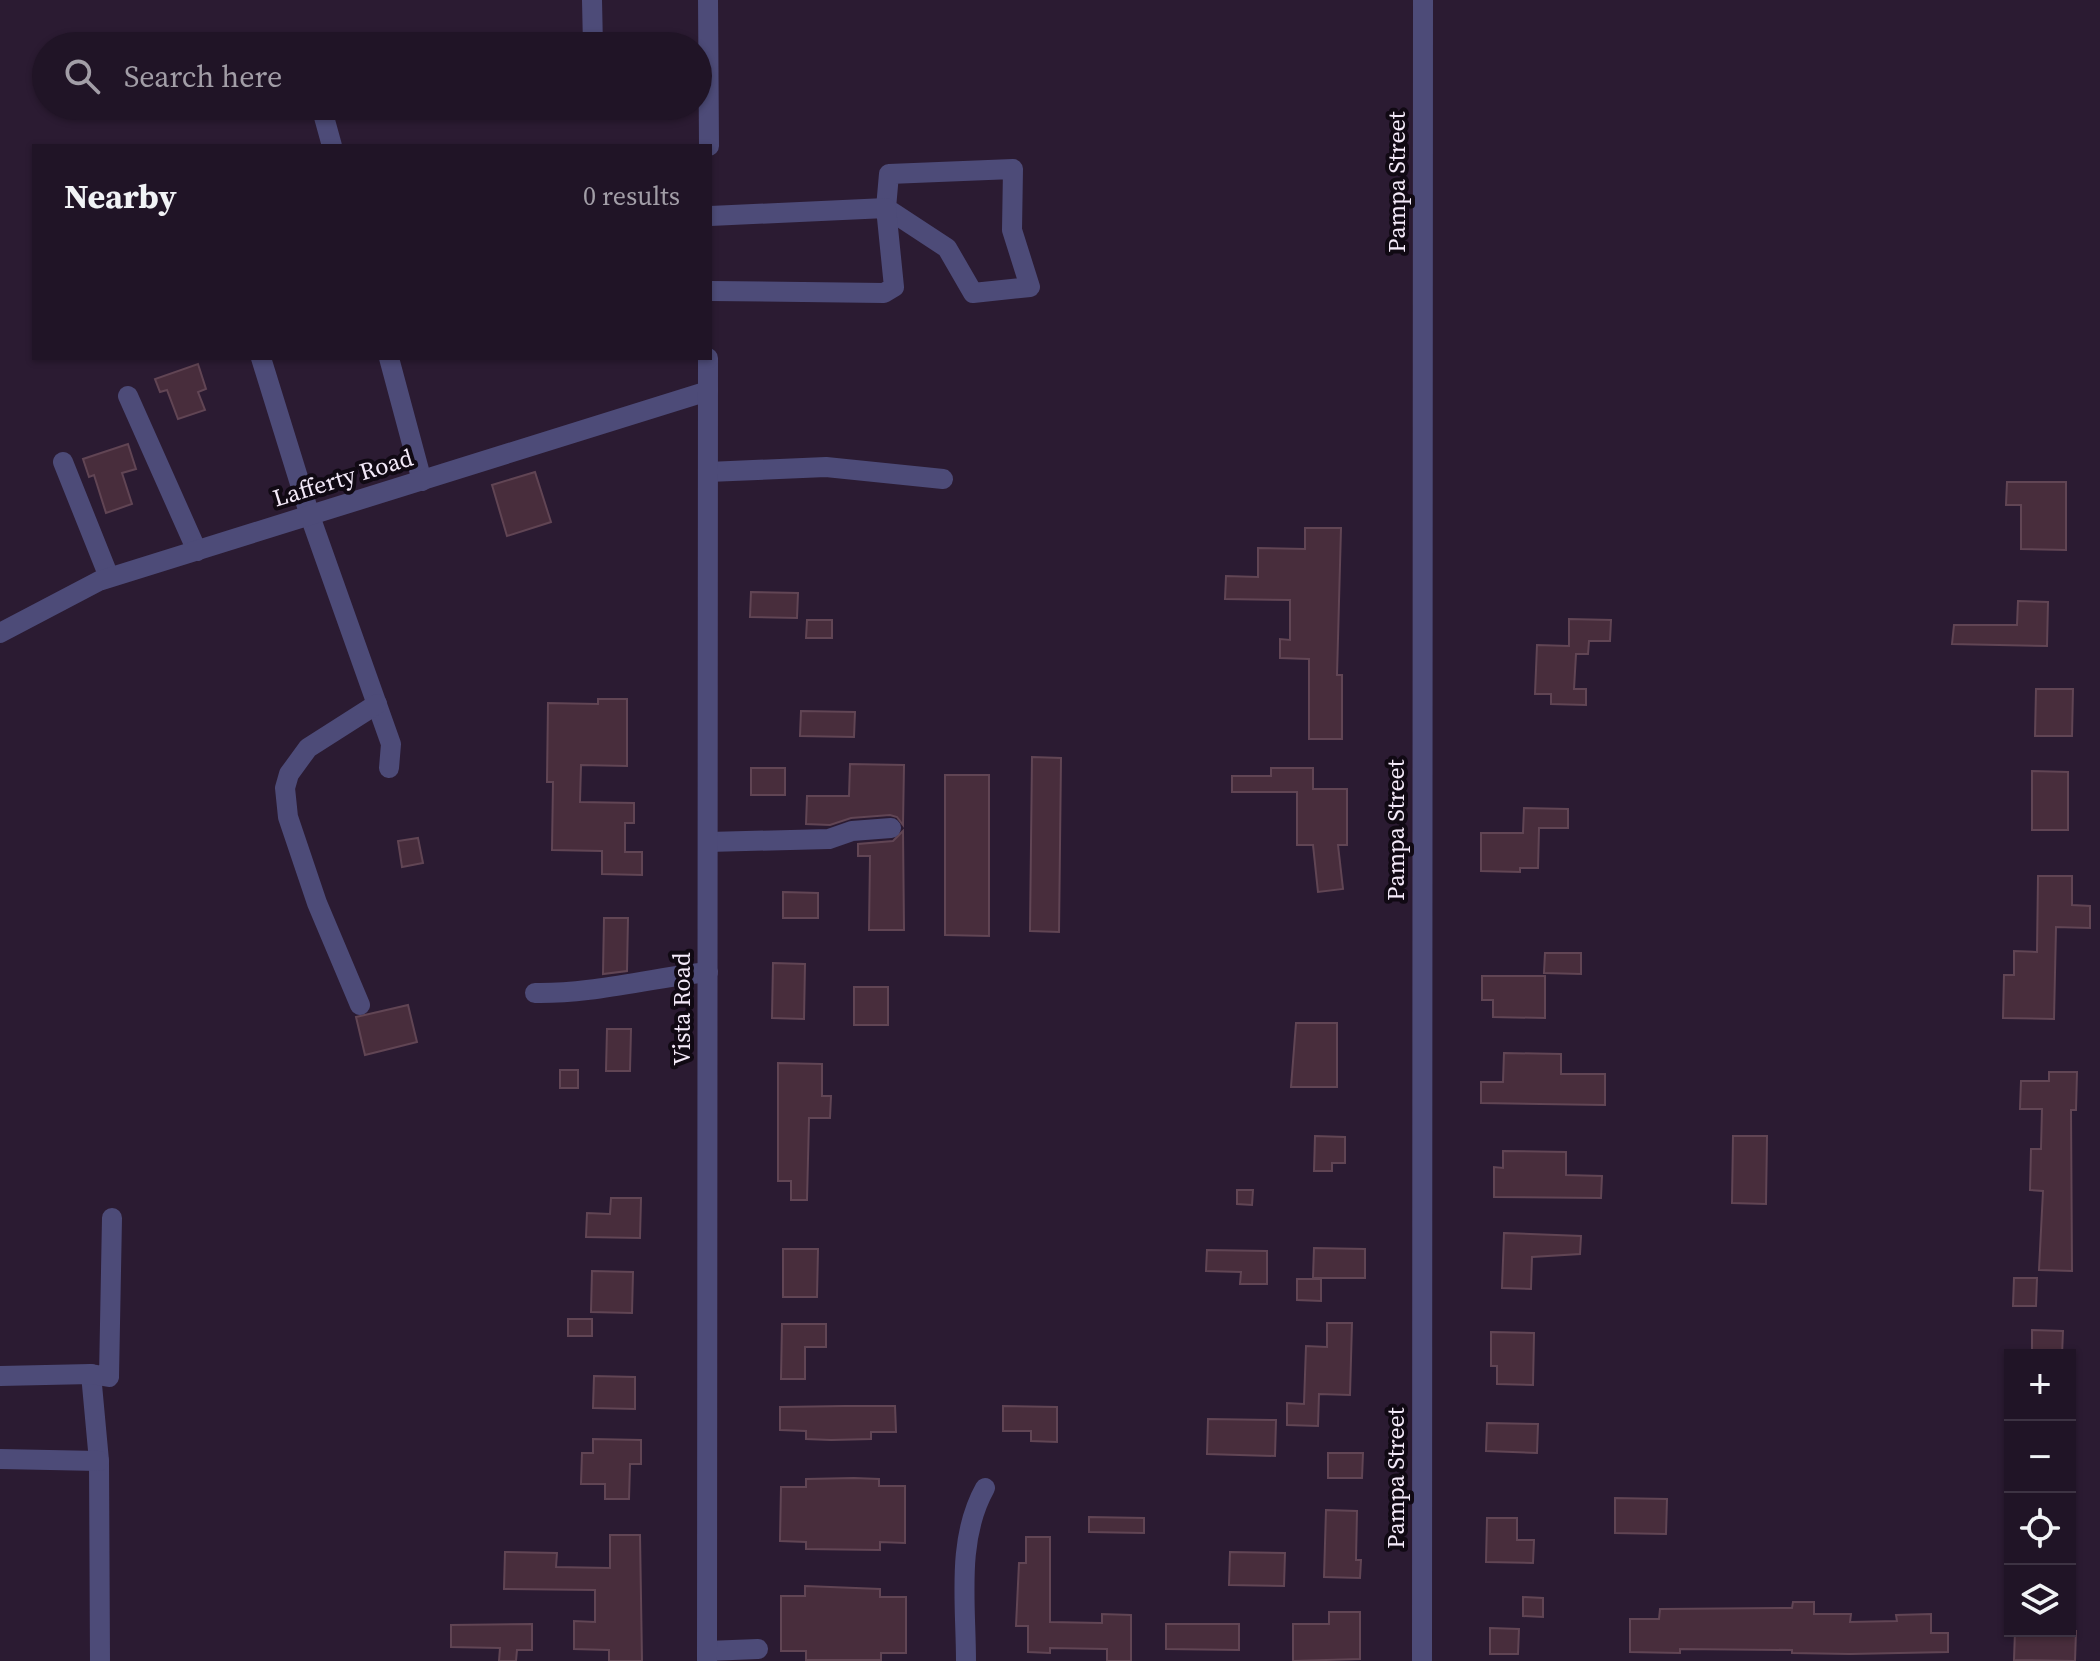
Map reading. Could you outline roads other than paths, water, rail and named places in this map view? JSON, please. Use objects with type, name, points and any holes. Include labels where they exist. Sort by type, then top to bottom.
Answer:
[{"type":"street","points":[[592,0],[593,32]]},
{"type":"street","points":[[705,32],[708,0]]},
{"type":"street","name":"Pampa Street","points":[[1422,1661],[1423,0]]},
{"type":"street","points":[[325,120],[331,144]]},
{"type":"street","points":[[707,120],[709,144]]},
{"type":"street","points":[[712,216],[886,208],[947,248],[973,293],[1030,287],[1012,230],[1013,169],[889,174],[886,208],[894,287],[891,292],[712,291]]},
{"type":"street","points":[[262,360],[310,516],[391,744],[389,768]]},
{"type":"street","points":[[390,360],[422,481]]},
{"type":"street","name":"Vista Road","points":[[707,1656],[708,360]]},
{"type":"street","name":"Lafferty Road","points":[[0,633],[109,577],[708,391]]},
{"type":"street","points":[[128,396],[197,551]]},
{"type":"street","points":[[63,462],[109,577]]},
{"type":"street","points":[[708,472],[826,467],[943,479]]},
{"type":"street","points":[[360,1005],[317,903],[288,817],[285,788],[293,767],[308,748],[377,704]]},
{"type":"street","points":[[708,842],[829,839],[852,831],[891,828]]},
{"type":"street","points":[[535,993],[607,990],[657,977],[708,972]]},
{"type":"street","points":[[0,1376],[91,1374],[109,1377],[112,1218]]},
{"type":"street","points":[[91,1374],[99,1461],[100,1661]]},
{"type":"street","points":[[0,1459],[99,1461]]},
{"type":"street","points":[[966,1661],[966,1535],[971,1513],[985,1488]]},
{"type":"street","points":[[707,1656],[758,1649]]}]
